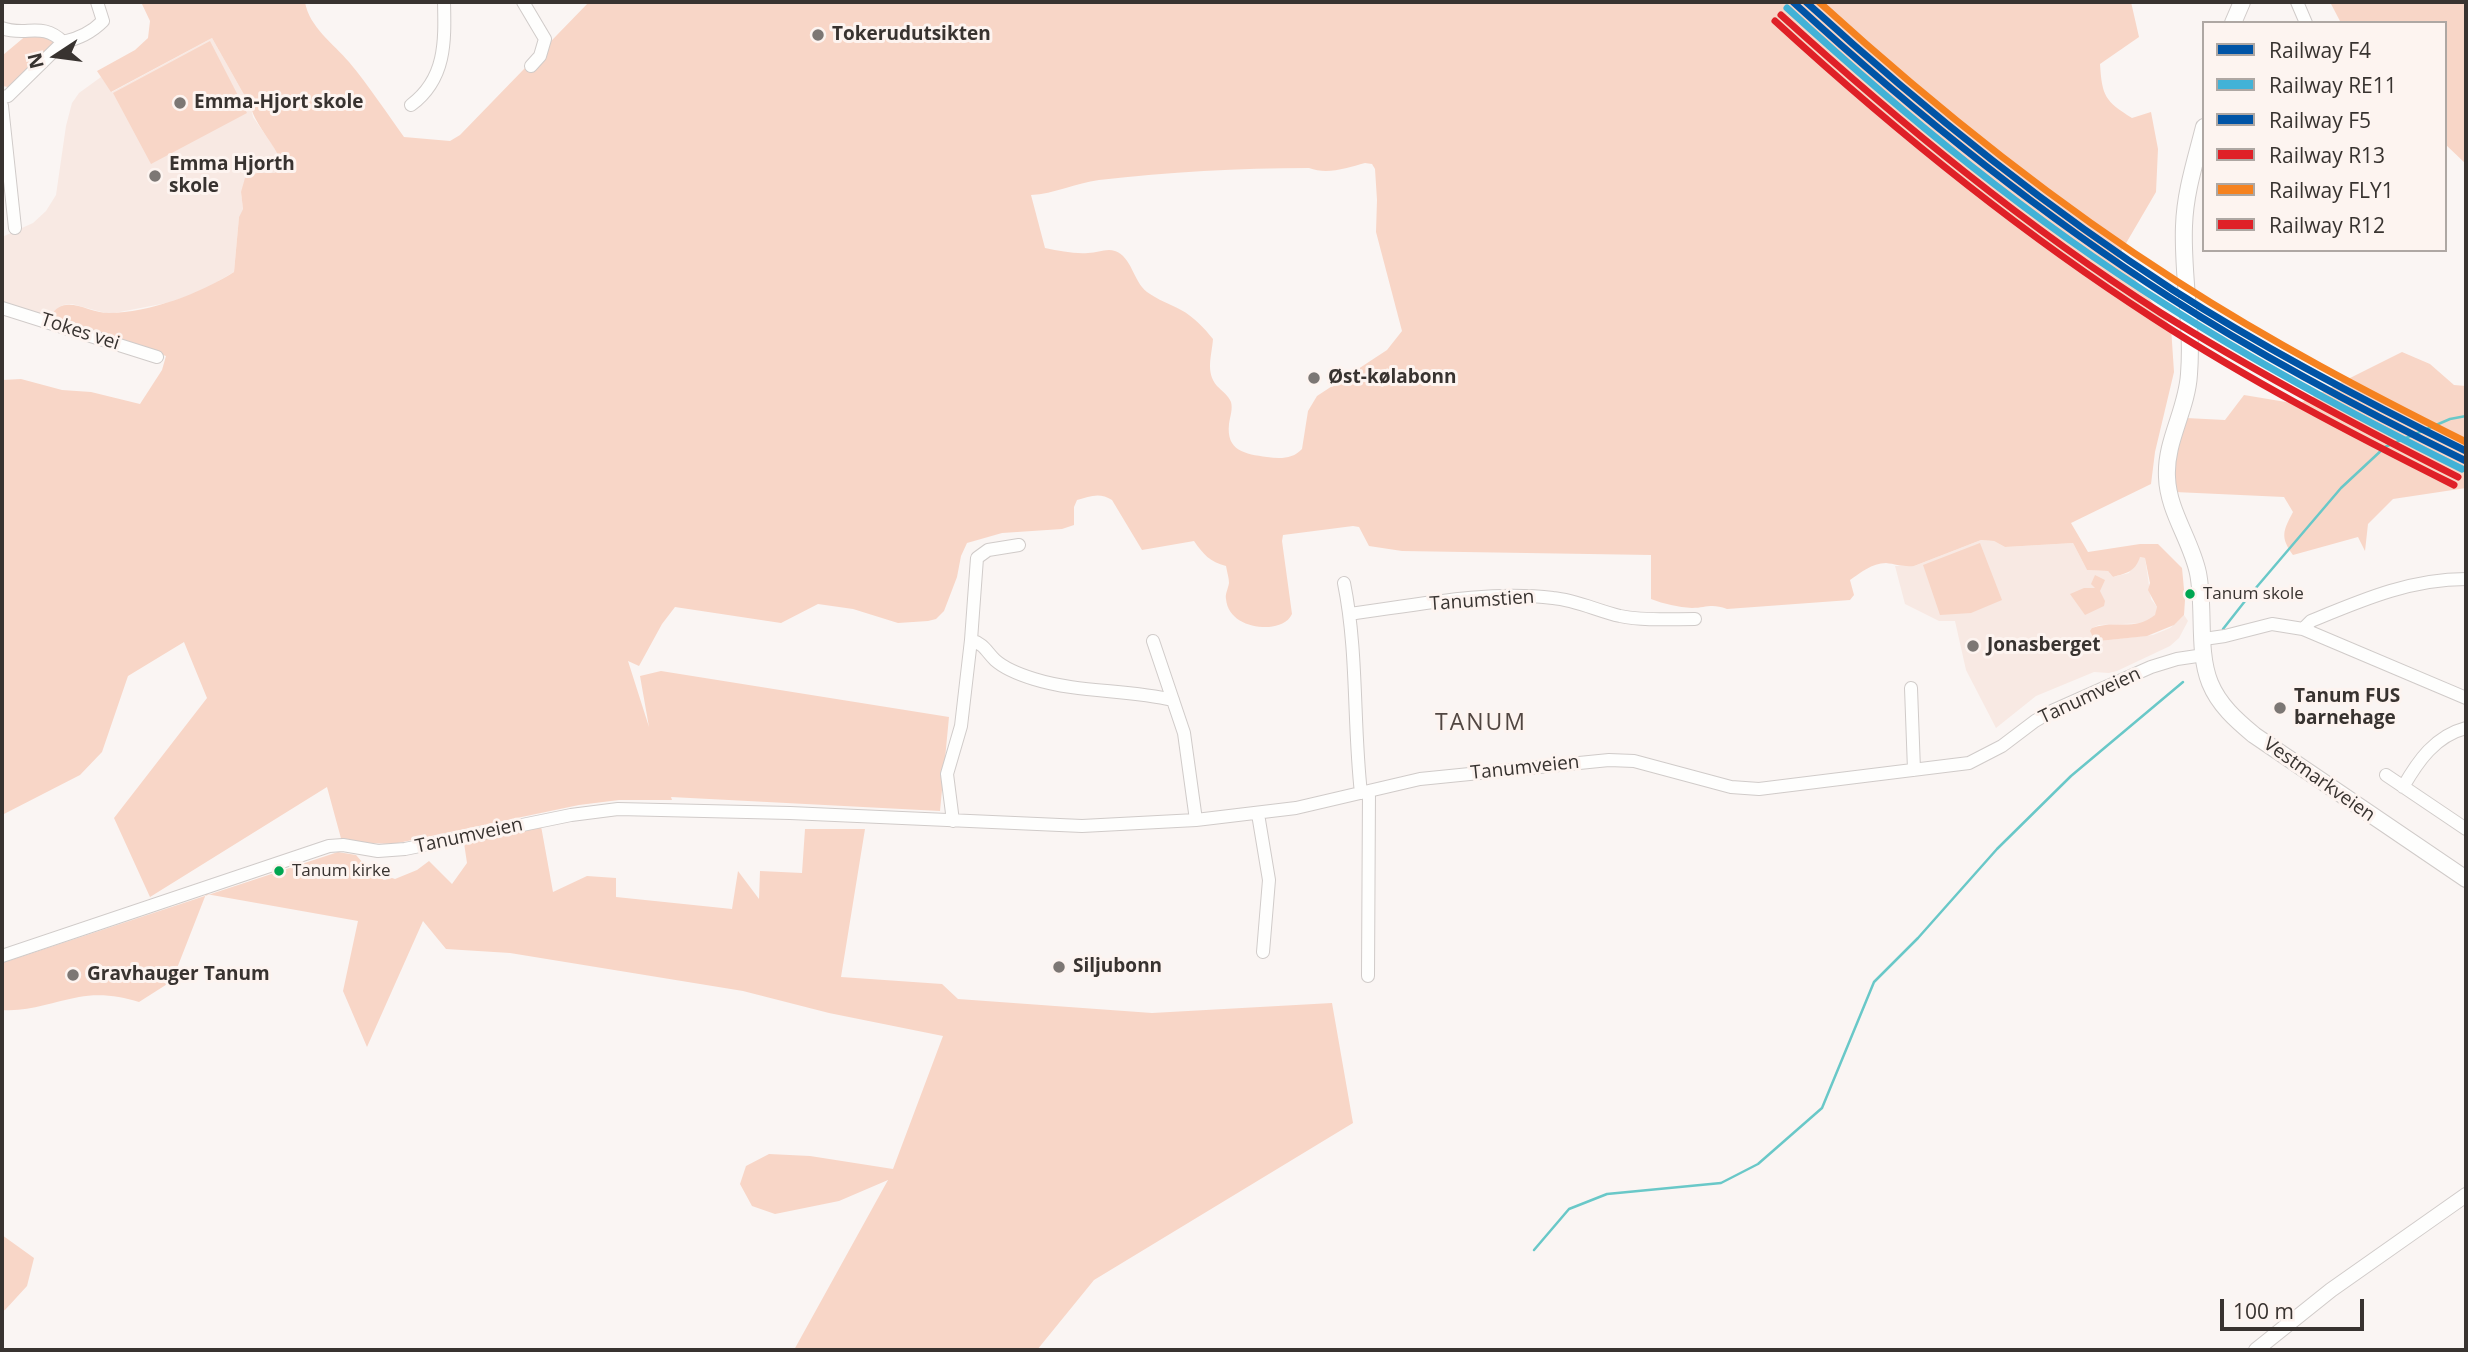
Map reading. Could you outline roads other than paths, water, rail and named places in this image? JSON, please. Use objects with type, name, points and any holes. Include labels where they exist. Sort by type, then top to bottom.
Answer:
[{"type":"main road","points":[[2235,21],[2242,2]]},
{"type":"main road","points":[[2202,135],[2189,186],[2184,225],[2189,376],[2184,403],[2170,447],[2167,469],[2169,493],[2197,571],[2202,601],[2204,647]]},
{"type":"main road","name":"Vestmarkveien","points":[[2204,647],[2207,673],[2214,692],[2240,724],[2466,879]]},
{"type":"street","points":[[2,97],[8,96],[63,42],[95,29],[103,21],[97,2]]},
{"type":"street","points":[[411,105],[425,95],[438,72],[442,55],[444,2]]},
{"type":"street","points":[[523,2],[545,39],[540,56],[531,66]]},
{"type":"street","points":[[2297,2],[2305,21]]},
{"type":"street","points":[[2,29],[12,32],[52,32],[63,42]]},
{"type":"street","points":[[2,106],[15,228]]},
{"type":"street","name":"Tokes vei","points":[[2,308],[158,357]]},
{"type":"street","points":[[953,821],[947,774],[961,726],[977,558],[988,550],[1019,545]]},
{"type":"street","points":[[2303,629],[2311,621],[2388,590],[2416,583],[2466,579]]},
{"type":"street","points":[[1344,583],[1350,614],[1365,792],[1368,976]]},
{"type":"street","name":"Tanumstien","points":[[1350,614],[1472,599],[1524,596],[1555,598],[1621,616],[1658,620],[1695,619]]},
{"type":"street","name":"Tanumveien","points":[[2,956],[329,846],[405,849],[571,815],[618,809],[790,813],[1082,826],[1258,814],[1430,777],[1609,760],[1634,761],[1731,787],[1759,789],[1950,766],[1983,758],[2052,711],[2151,667],[2272,624],[2303,629],[2466,698]]},
{"type":"street","points":[[971,640],[986,648],[995,659],[1011,670],[1033,679],[1073,688],[1173,700]]},
{"type":"street","points":[[1153,641],[1184,733],[1196,820]]},
{"type":"street","points":[[1911,688],[1914,770]]},
{"type":"street","points":[[2403,787],[2428,751],[2446,735],[2466,728]]},
{"type":"street","points":[[2386,775],[2466,829]]},
{"type":"street","points":[[1258,814],[1269,880],[1263,952]]},
{"type":"street","points":[[2256,1350],[2330,1290],[2466,1195]]},
{"type":"waterway","points":[[2223,629],[2341,488],[2385,447],[2450,419],[2466,416]]},
{"type":"waterway","points":[[1534,1250],[1569,1209],[1607,1194],[1721,1183],[1758,1164],[1822,1108],[1874,982],[1918,938],[1997,849],[2071,776],[2183,682]]},
{"type":"rail line","name":"F4","points":[[1793,2],[1928,120],[2022,194],[2119,264],[2278,363],[2466,461]]},
{"type":"rail line","name":"F5","points":[[1806,2],[1983,154],[2124,258],[2208,312],[2281,354],[2466,451]]},
{"type":"rail line","name":"FLY1","points":[[1819,2],[1992,150],[2130,251],[2284,346],[2466,442]]},
{"type":"rail line","name":"RE11","points":[[1787,8],[1923,127],[2066,238],[2202,328],[2275,371],[2462,469]]},
{"type":"rail line","name":"R13","points":[[1781,15],[1871,95],[1965,172],[2111,280],[2271,378],[2458,477]]},
{"type":"rail line","name":"R12","points":[[1775,21],[1865,101],[1958,178],[2103,285],[2264,385],[2454,485]]},
{"type":"place","name":"Tokerudutsikten","points":[[818,35]]},
{"type":"place","name":"Emma-Hjort skole","points":[[180,103]]},
{"type":"place","name":"Emma Hjorth skole","points":[[155,176]]},
{"type":"place","name":"Øst-kølabonn","points":[[1314,378]]},
{"type":"place","name":"Tanum skole","points":[[2190,594]]},
{"type":"place","name":"Jonasberget","points":[[1973,646]]},
{"type":"place","name":"Tanum FUS barnehage","points":[[2280,708]]},
{"type":"place","name":"Tanum kirke","points":[[279,871]]},
{"type":"place","name":"Siljubonn","points":[[1059,967]]},
{"type":"place","name":"Gravhauger Tanum","points":[[73,975]]},
{"type":"district","name":"TANUM","points":[[1481,723]]}]
